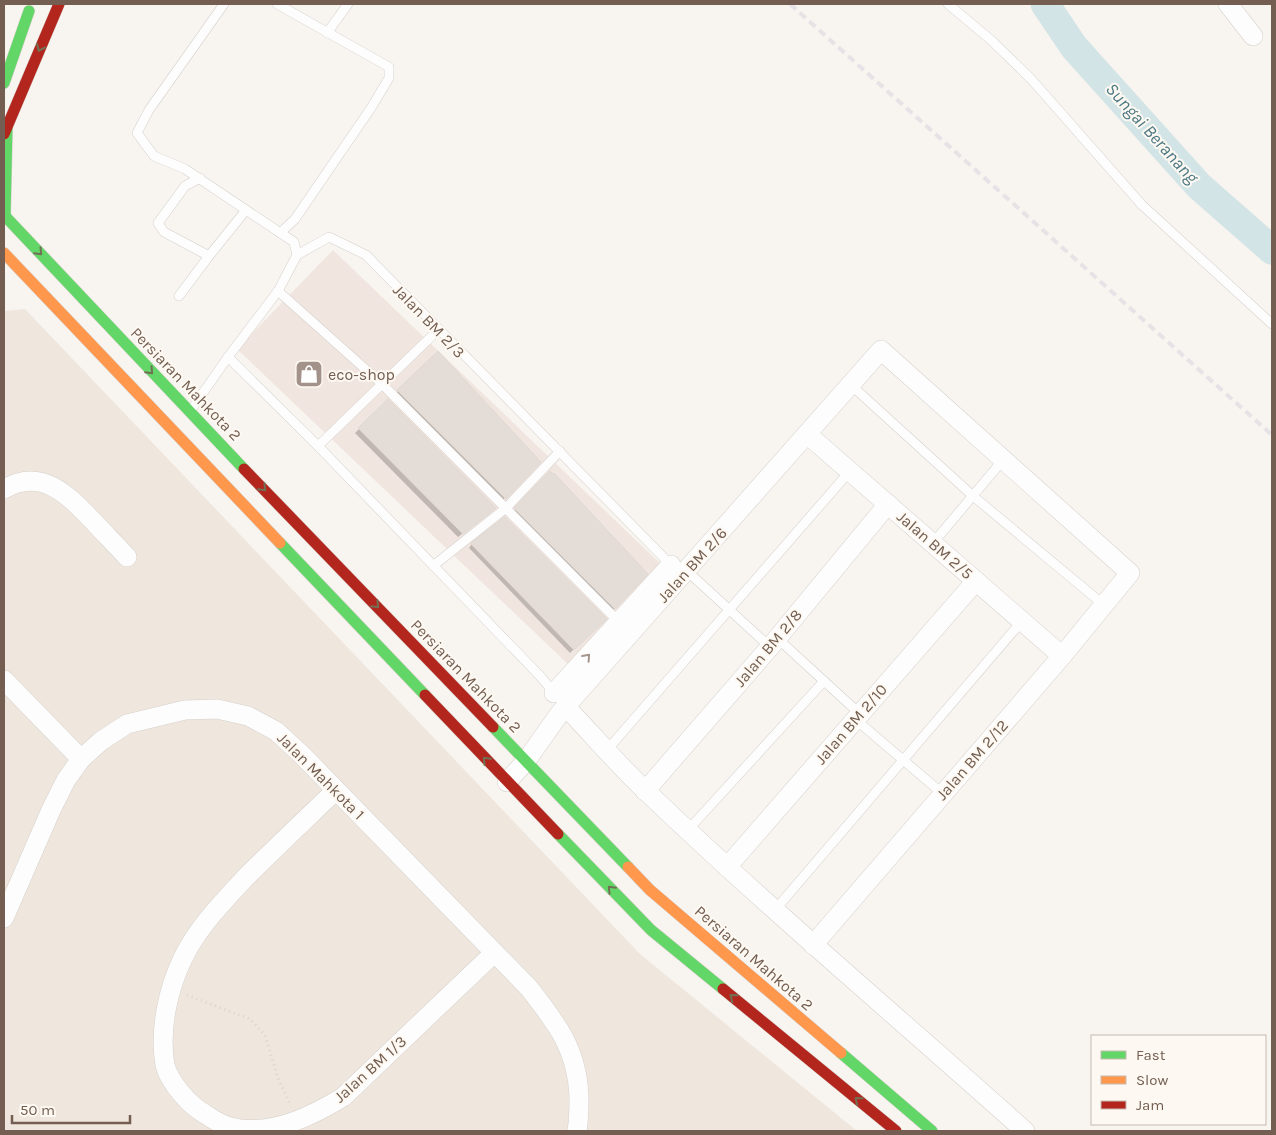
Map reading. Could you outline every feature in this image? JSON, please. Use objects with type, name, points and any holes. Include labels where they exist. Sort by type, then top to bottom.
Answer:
[{"type":"main road","points":[[5,216],[5,131],[60,4]]},
{"type":"main road","points":[[4,64],[31,7]]},
{"type":"main road","points":[[4,83],[31,7]]},
{"type":"main road","name":"Persiaran Mahkota 2","points":[[5,216],[190,412],[650,890],[932,1131]]},
{"type":"main road","points":[[4,253],[507,782],[651,930],[896,1131]]},
{"type":"main road","points":[[20,284],[44,295]]},
{"type":"street","points":[[1228,4],[1253,36]]},
{"type":"street","name":"Jalan BM 2/6","points":[[507,782],[526,760],[560,700],[808,434],[881,350],[1003,460]]},
{"type":"street","name":"Jalan BM 2/5","points":[[808,434],[1062,656]]},
{"type":"street","name":"Jalan BM 2/12","points":[[813,945],[1062,656],[1130,573],[1003,460]]},
{"type":"street","points":[[4,489],[11,485],[25,482],[40,482],[65,493],[127,557]]},
{"type":"street","name":"Jalan BM 2/8","points":[[645,791],[774,642],[888,504]]},
{"type":"street","points":[[680,570],[619,622],[560,700],[645,791],[813,945],[1025,1131]]},
{"type":"street","name":"Jalan BM 2/10","points":[[728,867],[976,581]]},
{"type":"street","points":[[4,680],[81,759]]},
{"type":"street","name":"Jalan Mahkota 1","points":[[4,918],[66,780],[81,759],[102,741],[126,724],[185,710],[217,709],[248,716],[276,731],[303,756],[529,988],[550,1014],[570,1048],[578,1074],[577,1131]]},
{"type":"street","name":"Jalan BM 1/3","points":[[336,790],[278,845],[212,914],[183,957],[170,989],[165,1016],[165,1066],[184,1096],[198,1110],[217,1122],[239,1129],[291,1124],[319,1112],[343,1097],[494,953]]},
{"type":"lane","points":[[190,412],[228,357],[278,291],[297,255],[294,242],[200,178],[185,169],[154,156],[138,133],[149,110],[224,4]]},
{"type":"lane","points":[[277,4],[389,68],[389,78],[371,108],[295,219],[280,233]]},
{"type":"lane","points":[[327,33],[348,4]]},
{"type":"lane","points":[[948,4],[991,40],[1031,79],[1142,205],[1272,324]]},
{"type":"lane","points":[[200,178],[185,186],[158,223],[164,232],[209,256]]},
{"type":"lane","points":[[179,296],[246,210]]},
{"type":"lane","name":"Jalan BM 2/3","points":[[297,255],[329,237],[366,255],[538,431],[680,570],[824,681],[903,760],[943,794]]},
{"type":"lane","points":[[278,291],[382,384],[619,622]]},
{"type":"lane","points":[[318,446],[438,330]]},
{"type":"lane","points":[[228,357],[318,446],[540,676],[560,700]]},
{"type":"lane","points":[[851,385],[973,496],[1104,605]]},
{"type":"lane","points":[[433,566],[506,508],[560,451]]},
{"type":"lane","points":[[933,543],[1003,460]]},
{"type":"lane","points":[[607,750],[850,471]]},
{"type":"lane","points":[[775,910],[1022,621]]},
{"type":"lane","points":[[688,830],[824,681]]},
{"type":"path","points":[[170,989],[250,1019],[265,1035],[278,1078],[297,1121]]},
{"type":"shaded area","points":[[333,250],[666,569],[571,667],[237,349]]},
{"type":"shaded area","points":[[25,309],[640,954],[857,1131],[4,1131],[4,311]]},
{"type":"building","points":[[438,351],[541,462],[506,499],[397,390]]},
{"type":"building","points":[[388,399],[496,508],[463,534],[358,428]]},
{"type":"building","points":[[550,471],[554,473],[648,574],[615,609],[514,508]]},
{"type":"building","points":[[505,517],[607,619],[574,650],[472,545],[471,543]]},
{"type":"waterway","name":"Sungai Beranang","points":[[1045,4],[1074,47],[1199,186],[1272,250]]},
{"type":"railway","points":[[790,4],[1272,435]]},
{"type":"traffic: fast","points":[[4,83],[29,11]]},
{"type":"traffic: fast","points":[[5,217],[7,127]]},
{"type":"traffic: fast","points":[[4,215],[244,469]]},
{"type":"traffic: fast","points":[[280,543],[425,695]]},
{"type":"traffic: fast","points":[[493,727],[628,867]]},
{"type":"traffic: fast","points":[[558,834],[651,930],[723,989]]},
{"type":"traffic: fast","points":[[841,1053],[932,1131]]},
{"type":"traffic: slow","points":[[4,253],[280,543]]},
{"type":"traffic: slow","points":[[628,867],[650,890],[841,1053]]},
{"type":"traffic: jam","points":[[4,134],[59,4]]},
{"type":"traffic: jam","points":[[244,469],[493,727]]},
{"type":"traffic: jam","points":[[425,695],[558,834]]},
{"type":"traffic: jam","points":[[723,989],[896,1131]]},
{"type":"place","name":"eco-shop","points":[[309,374]]}]
